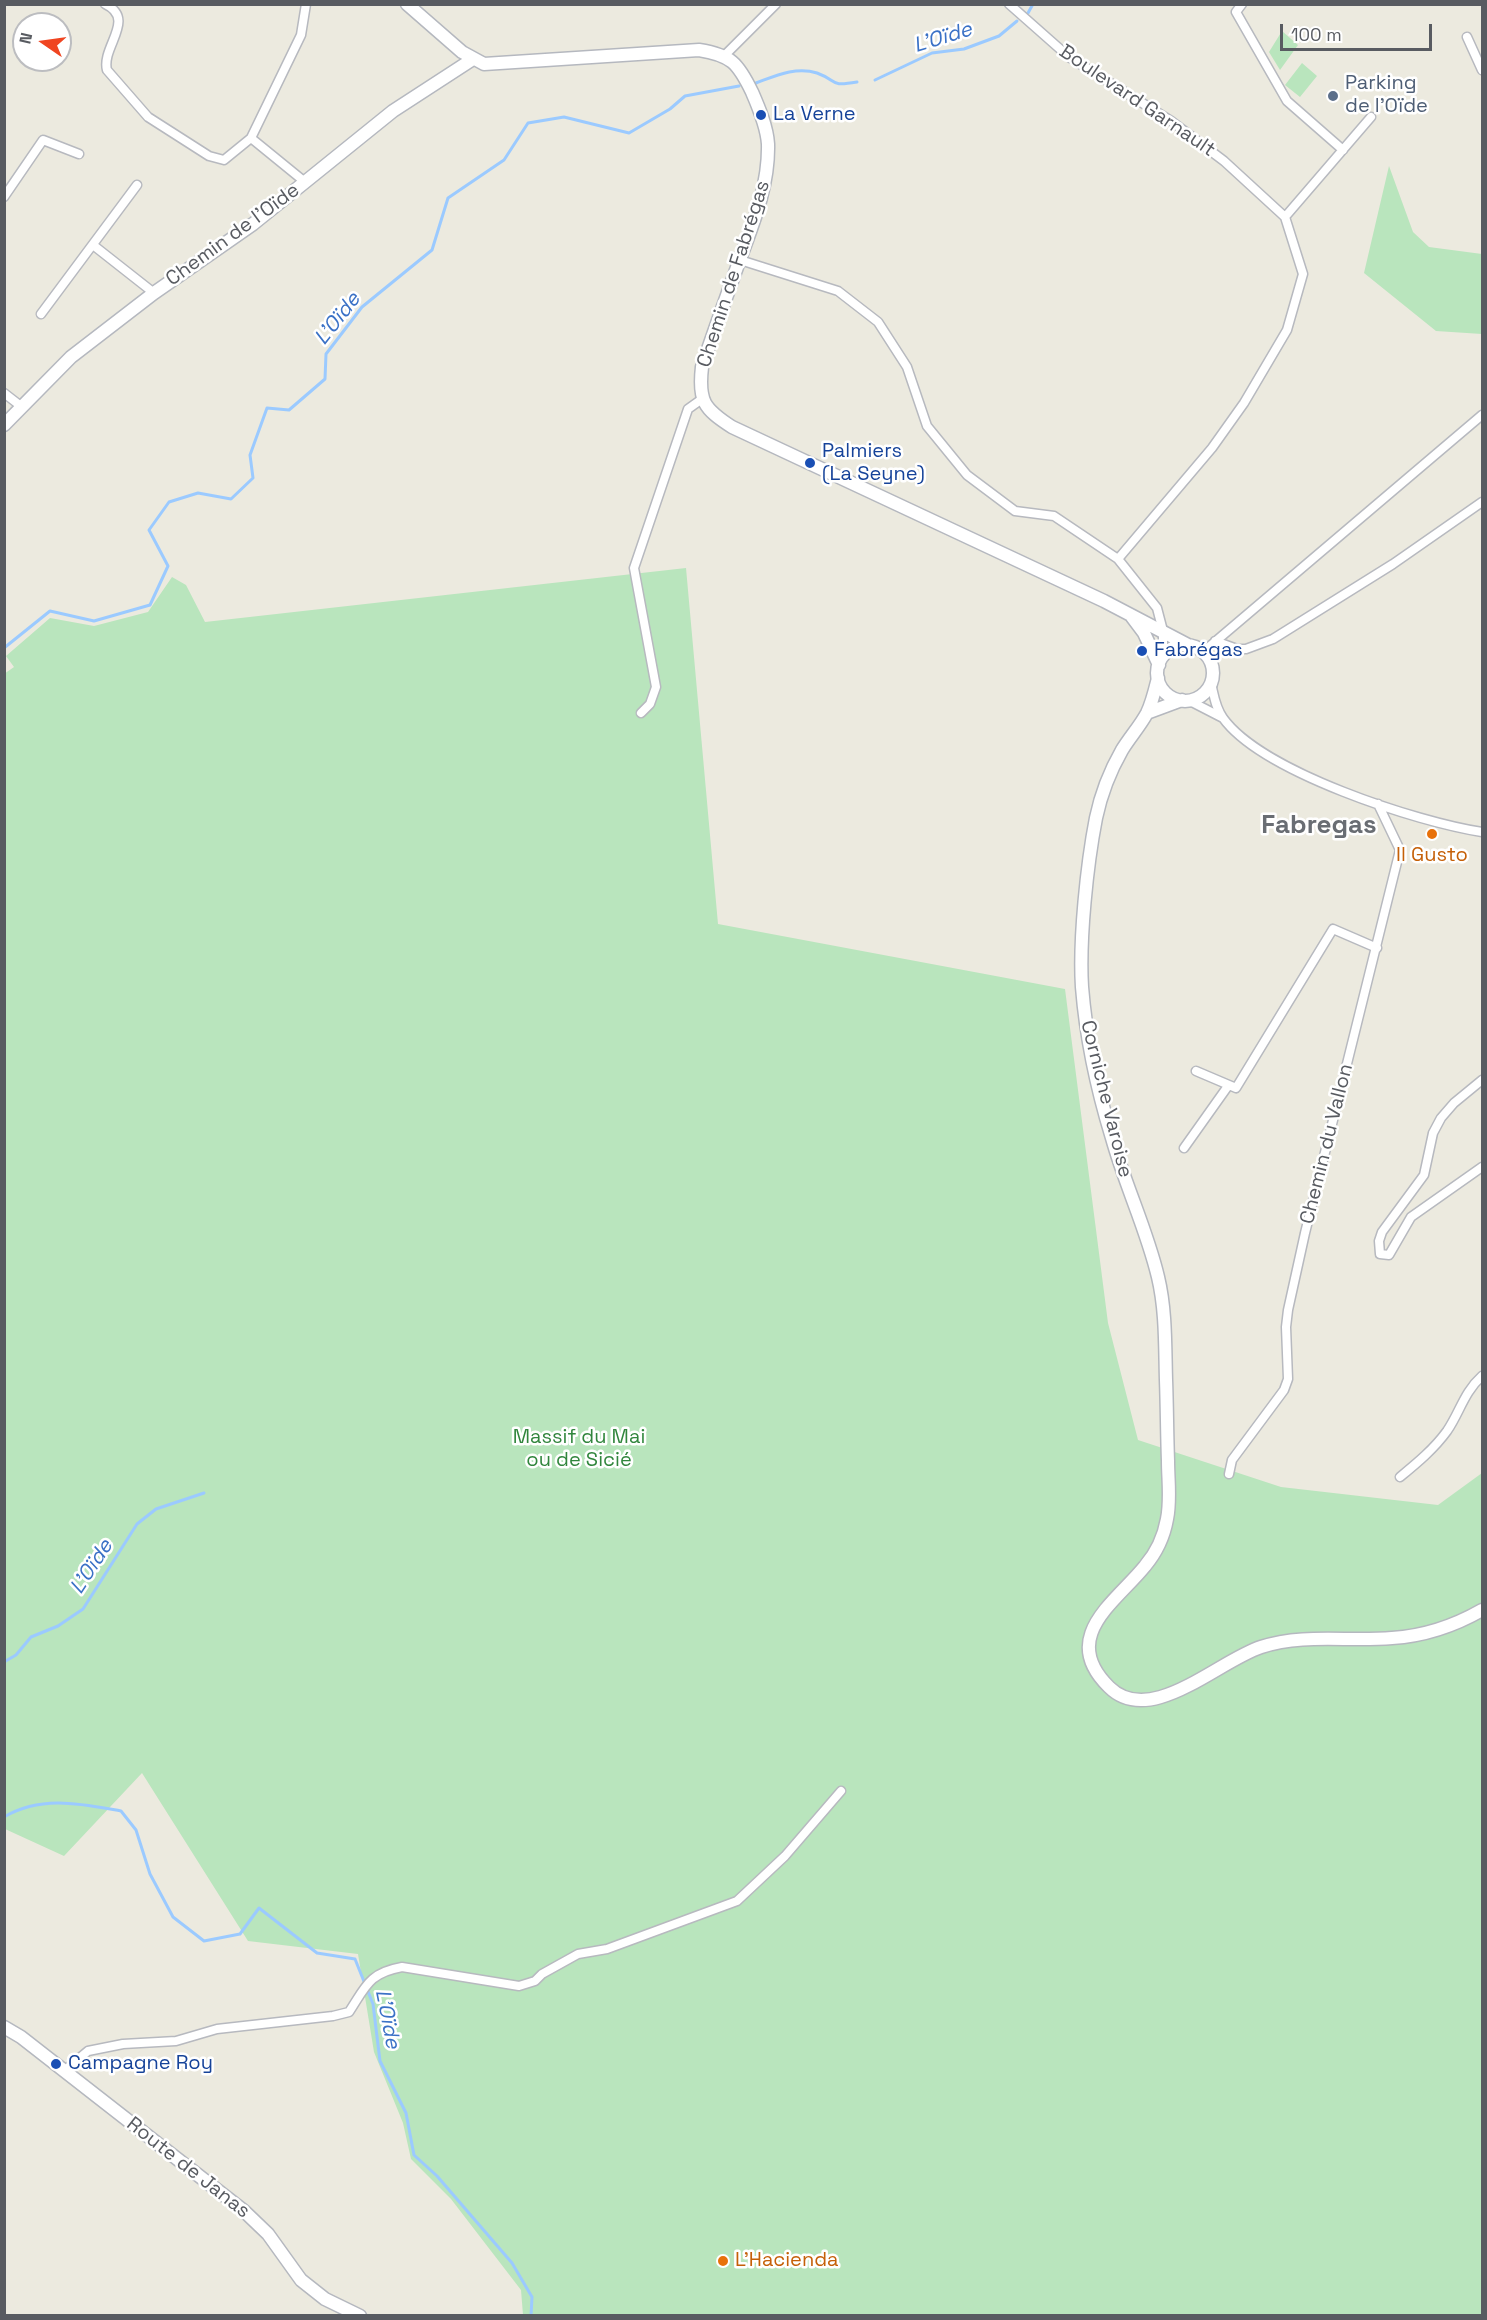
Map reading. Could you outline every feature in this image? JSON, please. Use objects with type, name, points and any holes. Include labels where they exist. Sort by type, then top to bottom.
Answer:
[{"type":"street","points":[[105,4],[113,8],[118,16],[119,25],[105,62],[107,70],[148,117],[209,156],[224,160],[250,138],[301,35],[306,4]]},
{"type":"street","points":[[407,4],[473,59],[484,64],[500,65],[699,50],[724,56],[776,4]]},
{"type":"street","name":"Boulevard Garnault","points":[[1010,4],[1069,57],[1171,121],[1224,160],[1285,217],[1303,274],[1287,330],[1244,403],[1212,448],[1118,559]]},
{"type":"street","points":[[1242,4],[1236,12],[1287,101],[1343,150]]},
{"type":"street","points":[[1467,37],[1482,70]]},
{"type":"street","name":"Chemin de Fabrégas","points":[[702,399],[700,390],[702,367],[765,186],[768,141],[758,105],[742,71],[733,60],[724,56]]},
{"type":"street","name":"Chemin de l'Oïde","points":[[4,425],[71,357],[154,293],[253,224],[393,111],[473,59]]},
{"type":"street","points":[[1285,217],[1371,117]]},
{"type":"street","points":[[250,138],[305,182]]},
{"type":"street","points":[[4,197],[44,140],[79,154]]},
{"type":"street","points":[[41,314],[137,185]]},
{"type":"street","points":[[93,245],[154,293]]},
{"type":"street","points":[[740,260],[838,291],[878,322],[907,367],[927,426],[967,475],[1015,511],[1054,516],[1118,559],[1157,608],[1164,631],[1160,667]]},
{"type":"street","points":[[4,393],[22,407]]},
{"type":"street","points":[[641,713],[650,704],[656,687],[634,568],[688,408],[702,399],[713,415],[732,427],[1130,614],[1203,652],[1213,670],[1211,683],[1206,692],[1147,713]]},
{"type":"street","points":[[1203,652],[1482,415]]},
{"type":"street","points":[[1215,641],[1237,649],[1246,649],[1273,639],[1393,564],[1482,502]]},
{"type":"street","points":[[1130,614],[1144,633],[1160,667],[1164,691],[1223,718]]},
{"type":"street","points":[[1160,667],[1177,646],[1188,645]]},
{"type":"street","name":"Corniche Varoise","points":[[1160,667],[1147,713],[1122,750],[1104,787],[1096,819],[1086,897],[1082,982],[1087,1034],[1111,1137],[1158,1278],[1165,1330],[1169,1493],[1167,1520],[1159,1545],[1146,1565],[1099,1615],[1092,1629],[1092,1661],[1098,1675],[1108,1687],[1126,1700],[1155,1699],[1175,1692],[1257,1648],[1282,1641],[1305,1638],[1379,1639],[1413,1636],[1443,1629],[1482,1610]]},
{"type":"street","points":[[1211,683],[1217,708],[1223,718],[1240,736],[1263,752],[1306,775],[1378,804],[1447,825],[1482,832]]},
{"type":"street","name":"Chemin du Vallon","points":[[1229,1474],[1232,1460],[1284,1390],[1288,1379],[1286,1327],[1288,1310],[1400,850],[1378,804]]},
{"type":"street","points":[[1196,1071],[1236,1088],[1333,929],[1377,948]]},
{"type":"street","points":[[1482,1080],[1454,1103],[1433,1132],[1424,1175],[1382,1232],[1378,1241],[1380,1254],[1389,1256],[1411,1217],[1482,1167]]},
{"type":"street","points":[[1185,1148],[1228,1086]]},
{"type":"street","points":[[1400,1477],[1425,1457],[1441,1438],[1467,1393],[1482,1376]]},
{"type":"street","points":[[64,2071],[88,2051],[123,2044],[176,2041],[217,2029],[333,2016],[349,2012],[369,1979],[383,1970],[402,1966],[519,1986],[535,1981],[542,1974],[578,1954],[607,1949],[737,1901],[785,1856],[841,1791]]},
{"type":"street","name":"Route de Janas","points":[[4,2027],[21,2037],[244,2211],[268,2234],[300,2280],[325,2300],[360,2316]]},
{"type":"green space","points":[[1282,31],[1298,45],[1280,70],[1269,52]]},
{"type":"green space","points":[[1302,63],[1317,76],[1300,97],[1285,85]]},
{"type":"green space","points":[[1389,166],[1413,232],[1429,247],[1482,254],[1482,334],[1436,331],[1364,273]]},
{"type":"green space","name":"Massif du Mai ou de Sicié","points":[[686,568],[718,924],[1065,989],[1108,1323],[1138,1440],[1281,1487],[1438,1505],[1482,1473],[1482,2315],[523,2315],[521,2290],[451,2199],[411,2159],[403,2123],[374,2052],[358,1954],[248,1941],[142,1773],[64,1856],[5,1829],[4,674],[14,667],[6,656],[50,618],[94,626],[148,612],[172,577],[186,585],[205,622]]},
{"type":"waterway","name":"L'Oïde","points":[[1028,13],[1033,4]]},
{"type":"waterway","name":"L'Oïde","points":[[875,80],[932,53],[964,49],[999,36],[1017,21]]},
{"type":"waterway","name":"L'Oïde","points":[[756,83],[786,73],[801,71],[817,73],[837,83],[857,82]]},
{"type":"waterway","name":"L'Oïde","points":[[4,648],[50,611],[94,621],[150,605],[168,566],[149,530],[169,502],[198,493],[231,499],[253,478],[250,455],[267,408],[289,410],[325,379],[326,354],[362,307],[432,250],[448,198],[504,160],[528,123],[564,117],[629,133],[670,109],[685,96],[739,86]]},
{"type":"waterway","name":"L'Oïde","points":[[4,1662],[16,1655],[31,1637],[58,1626],[83,1609],[137,1524],[156,1509],[204,1493]]},
{"type":"waterway","name":"L'Oïde","points":[[4,1817],[33,1806],[62,1803],[121,1811],[136,1830],[150,1874],[173,1917],[204,1941],[240,1934],[259,1908],[317,1953],[355,1959],[373,2004],[380,2061],[406,2113],[414,2155],[437,2176],[512,2263],[532,2297],[531,2316]]},
{"type":"place","name":"Parking de l'Oïde","points":[[1333,96]]},
{"type":"place","name":"La Verne","points":[[761,115]]},
{"type":"place","name":"Palmiers (La Seyne)","points":[[810,463]]},
{"type":"place","name":"Fabrégas","points":[[1142,651]]},
{"type":"place","name":"Il Gusto","points":[[1432,834]]},
{"type":"place","name":"Campagne Roy","points":[[56,2064]]},
{"type":"place","name":"L'Hacienda","points":[[723,2261]]},
{"type":"district","name":"Fabregas","points":[[1319,826]]}]
